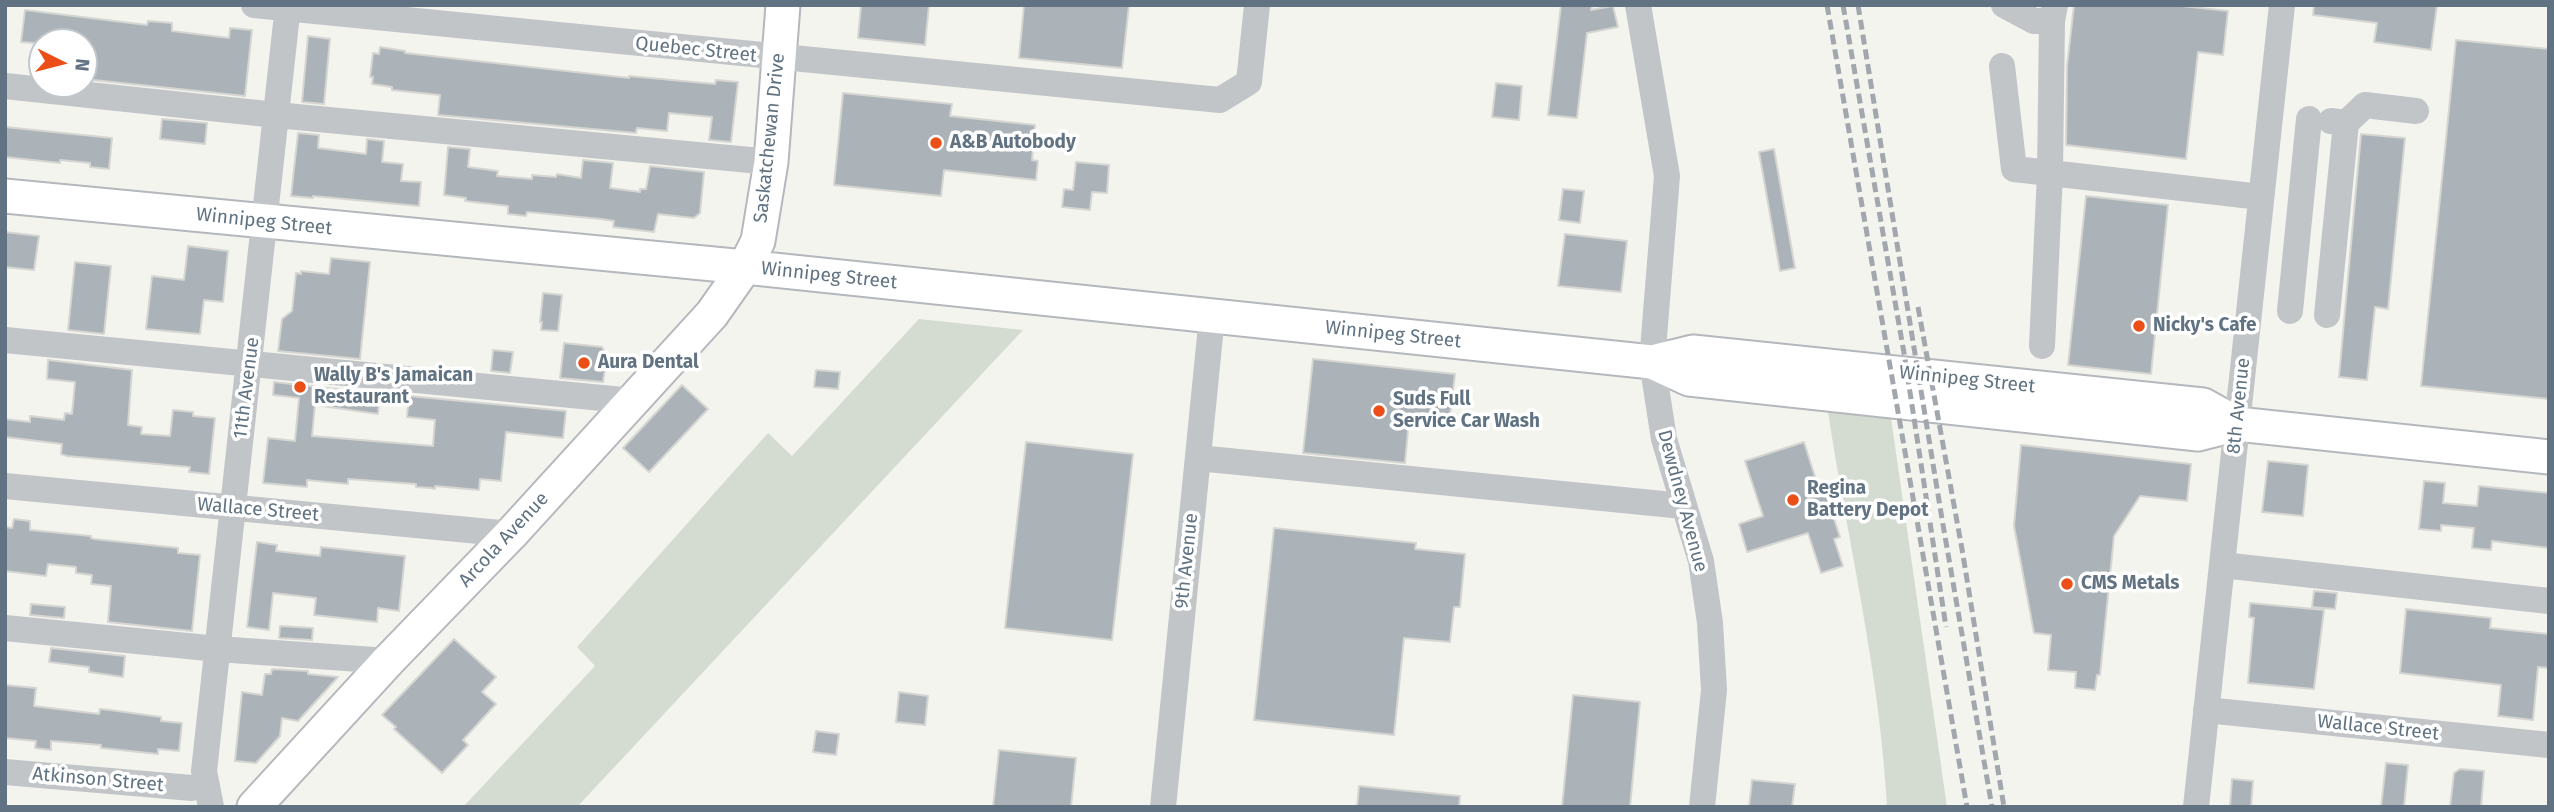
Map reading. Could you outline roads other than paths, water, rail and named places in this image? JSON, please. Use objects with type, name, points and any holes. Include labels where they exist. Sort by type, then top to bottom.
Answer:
[{"type":"main road","name":"Saskatchewan Drive","points":[[745,267],[758,241],[771,162],[783,5]]},
{"type":"main road","name":"Winnipeg Street","points":[[5,196],[745,267],[1652,362],[1693,352],[2189,403],[2203,405],[2237,424],[2549,457]]},
{"type":"main road","name":"Arcola Avenue","points":[[254,807],[633,401],[712,314],[745,267]]},
{"type":"street","name":"Quebec Street","points":[[254,5],[1220,100],[1249,82],[1258,5]]},
{"type":"street","name":"Dewdney Avenue","points":[[1638,5],[1667,176],[1652,362],[1664,439],[1701,561],[1710,623],[1714,690],[1702,807]]},
{"type":"street","points":[[2004,5],[2034,21],[2053,13],[2050,173],[2042,346]]},
{"type":"street","name":"8th Avenue","points":[[2196,807],[2282,5]]},
{"type":"street","name":"11th Avenue","points":[[211,807],[195,789],[218,649],[288,7]]},
{"type":"street","points":[[2002,66],[2014,169],[2261,197]]},
{"type":"street","points":[[5,86],[276,115],[771,162]]},
{"type":"street","points":[[2327,315],[2346,123],[2365,105],[2416,111]]},
{"type":"street","points":[[2270,114],[2346,123]]},
{"type":"street","points":[[2290,311],[2309,119]]},
{"type":"street","name":"9th Avenue","points":[[1163,807],[1212,316]]},
{"type":"street","points":[[5,340],[633,401]]},
{"type":"street","points":[[1198,458],[1683,506]]},
{"type":"street","name":"Wallace Street","points":[[5,486],[511,534]]},
{"type":"street","points":[[2222,565],[2549,601]]},
{"type":"street","points":[[5,628],[388,662]]},
{"type":"street","name":"Wallace Street","points":[[2206,710],[2549,745]]},
{"type":"street","name":"Atkinson Street","points":[[5,772],[195,789]]},
{"type":"railway","points":[[1827,5],[1967,807]]},
{"type":"railway","points":[[1843,5],[1904,353],[1946,627]]},
{"type":"railway","points":[[1858,5],[1992,807]]},
{"type":"railway","points":[[1918,307],[1962,549],[2004,807]]},
{"type":"place","name":"A&B Autobody","points":[[936,143]]},
{"type":"place","name":"Nicky's Cafe","points":[[2139,326]]},
{"type":"place","name":"Aura Dental","points":[[584,363]]},
{"type":"place","name":"Wally B's Jamaican Restaurant","points":[[300,387]]},
{"type":"place","name":"Suds Full Service Car Wash","points":[[1379,411]]},
{"type":"place","name":"Regina Battery Depot","points":[[1793,500]]},
{"type":"place","name":"CMS Metals","points":[[2067,584]]}]
